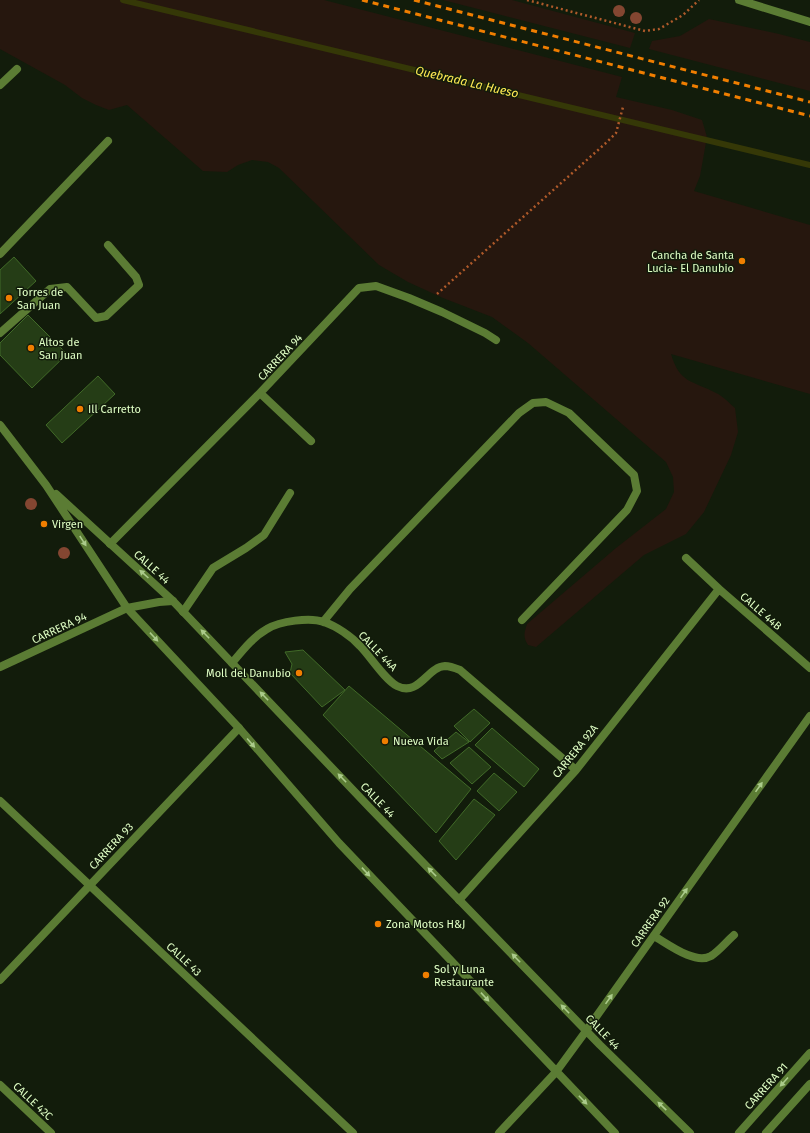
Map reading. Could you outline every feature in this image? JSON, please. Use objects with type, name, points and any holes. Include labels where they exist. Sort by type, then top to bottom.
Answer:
[{"type":"street","points":[[739,0],[810,22]]},
{"type":"street","points":[[0,85],[17,69]]},
{"type":"street","points":[[0,254],[108,141]]},
{"type":"street","points":[[0,333],[50,289],[66,287],[96,318],[106,316],[139,285],[136,277],[108,244]]},
{"type":"street","name":"CARRERA 94","points":[[110,544],[260,394],[360,288],[376,286],[425,304],[479,330],[496,340]]},
{"type":"street","points":[[260,394],[311,441]]},
{"type":"street","points":[[322,622],[350,589],[519,413],[532,403],[546,402],[568,413],[634,475],[637,491],[627,510],[522,620]]},
{"type":"street","name":"CALLE 44","points":[[0,425],[46,485],[127,608],[239,728],[339,843],[615,1133]]},
{"type":"street","name":"CALLE 44","points":[[46,485],[173,601],[586,1031],[690,1133]]},
{"type":"street","points":[[183,612],[213,568],[264,535],[290,493]]},
{"type":"street","name":"CALLE 44B","points":[[686,558],[719,589],[810,668]]},
{"type":"street","name":"CARRERA 92A","points":[[459,900],[576,770],[719,589]]},
{"type":"street","name":"CARRERA 94","points":[[0,667],[127,608],[173,601]]},
{"type":"street","name":"CALLE 44A","points":[[232,662],[255,637],[272,626],[297,620],[322,622],[345,634],[358,644],[386,676],[397,686],[408,688],[416,686],[436,670],[444,666],[460,670],[576,770]]},
{"type":"street","name":"CARRERA 92","points":[[499,1133],[556,1072],[810,716]]},
{"type":"street","name":"CARRERA 93","points":[[0,980],[239,728]]},
{"type":"street","name":"CALLE 43","points":[[0,801],[353,1133]]},
{"type":"street","points":[[654,936],[691,956],[701,959],[710,956],[734,935]]},
{"type":"street","name":"CARRERA 91","points":[[739,1133],[810,1053]]},
{"type":"street","points":[[766,1133],[810,1084]]},
{"type":"street","name":"CALLE 42C","points":[[0,1085],[51,1133]]},
{"type":"path","points":[[527,0],[645,31],[659,29],[683,15],[699,0]]},
{"type":"path","points":[[425,304],[616,133],[623,107]]},
{"type":"shaded area","points":[[0,0],[324,0],[622,77],[616,97],[672,110],[702,120],[707,137],[700,176],[694,191],[810,225],[810,394],[671,354],[678,371],[683,376],[694,383],[719,394],[735,408],[738,432],[731,455],[704,512],[686,534],[644,555],[536,647],[528,645],[524,635],[527,624],[616,548],[666,509],[674,492],[673,477],[666,462],[528,343],[492,317],[443,298],[408,282],[379,265],[279,168],[268,162],[252,160],[238,165],[227,172],[203,171],[127,105],[109,110],[96,105],[82,98],[65,85],[0,49]]},
{"type":"shaded area","points":[[443,0],[512,0],[635,33],[630,48]]},
{"type":"shaded area","points":[[709,19],[810,42],[810,91],[649,49],[652,41],[680,36]]},
{"type":"building","name":"Torres de San Juan","points":[[14,257],[36,281],[0,314],[0,270]]},
{"type":"building","name":"Altos de San Juan","points":[[28,315],[67,354],[32,388],[0,355],[0,343]]},
{"type":"building","name":"Ill Carretto","points":[[98,376],[115,394],[62,443],[46,425]]},
{"type":"building","points":[[303,650],[345,690],[322,707],[290,673],[292,664],[285,652]]},
{"type":"building","points":[[349,686],[471,789],[436,833],[323,715]]},
{"type":"building","points":[[474,709],[490,723],[470,742],[454,726]]},
{"type":"building","points":[[492,728],[539,769],[524,787],[475,745]]},
{"type":"building","points":[[456,732],[469,742],[442,759],[434,751]]},
{"type":"building","points":[[469,747],[491,767],[472,784],[450,763]]},
{"type":"building","points":[[494,773],[517,792],[499,811],[477,791]]},
{"type":"building","points":[[474,799],[495,815],[456,860],[439,841]]},
{"type":"waterway","name":"Quebrada La Hueso","points":[[123,0],[810,165]]},
{"type":"railway","points":[[362,0],[810,116]]},
{"type":"railway","points":[[414,0],[810,102]]},
{"type":"place","name":"Cancha de Santa Lucia- El Danubio","points":[[742,261]]},
{"type":"place","name":"Torres de San Juan","points":[[9,298]]},
{"type":"place","name":"Altos de San Juan","points":[[31,348]]},
{"type":"place","name":"Ill Carretto","points":[[80,409]]},
{"type":"place","name":"Virgen","points":[[44,524]]},
{"type":"place","name":"Moll del Danubio","points":[[299,673]]},
{"type":"place","name":"Nueva Vida","points":[[385,741]]},
{"type":"place","name":"Zona Motos H&J","points":[[378,924]]},
{"type":"place","name":"Sol y Luna Restaurante","points":[[426,975]]}]
